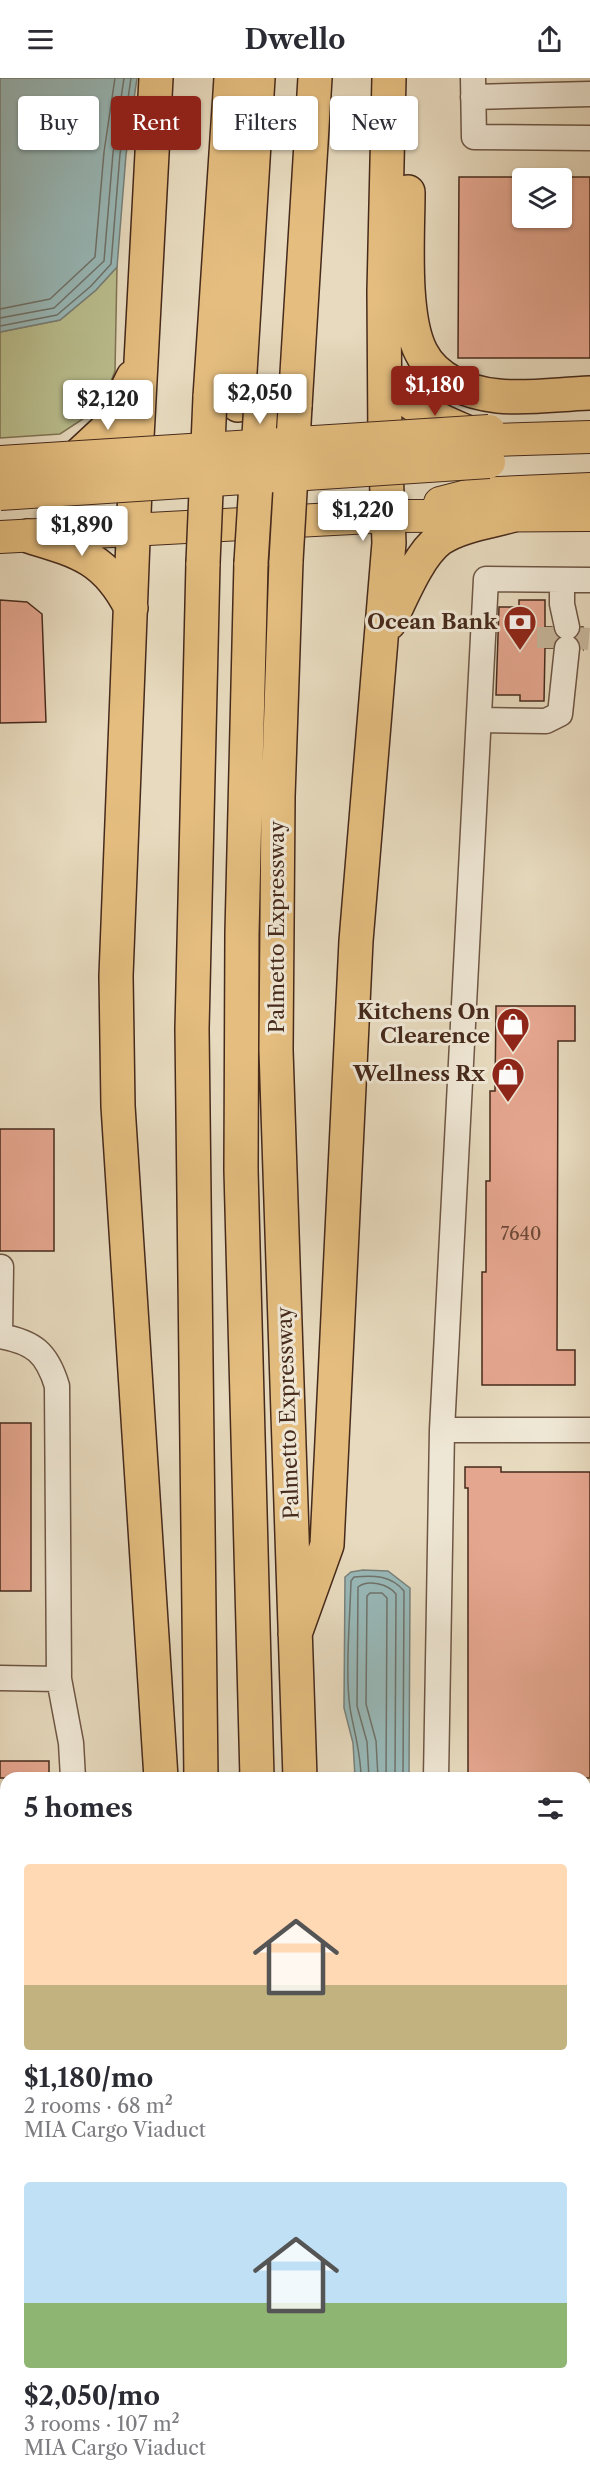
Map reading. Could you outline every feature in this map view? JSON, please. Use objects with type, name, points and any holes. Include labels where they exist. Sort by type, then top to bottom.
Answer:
[{"type":"highway","points":[[156,78],[141,358],[116,976],[118,1106],[161,1772]]},
{"type":"highway","points":[[201,1772],[192,1029],[228,563],[236,402],[231,78]]},
{"type":"highway","points":[[235,1772],[219,1057],[222,800],[228,563],[236,402],[258,78]]},
{"type":"highway","points":[[236,402],[280,78]]},
{"type":"highway","name":"Palmetto Expressway","points":[[300,1772],[276,1050],[278,798],[286,561],[315,78]]},
{"type":"highway","points":[[296,1634],[327,1545],[356,941],[390,516],[385,444],[388,78]]},
{"type":"highway","points":[[407,78],[411,323],[421,352],[437,373],[464,389],[499,396],[590,393]]},
{"type":"highway","points":[[78,456],[108,428],[141,358]]},
{"type":"highway","points":[[385,375],[400,395],[420,412],[488,445]]},
{"type":"highway","points":[[381,638],[423,557],[440,540],[455,532],[510,516]]},
{"type":"highway","points":[[14,536],[79,552],[92,559],[110,574],[131,608]]},
{"type":"highway","points":[[228,563],[242,921],[241,1170],[257,1772]]},
{"type":"main road","points":[[0,459],[488,445],[590,427]]},
{"type":"main road","points":[[0,494],[488,445],[590,437]]},
{"type":"main road","points":[[0,459],[137,456],[385,444],[488,445],[590,459]]},
{"type":"main road","points":[[390,516],[475,494],[590,489]]},
{"type":"main road","points":[[14,536],[390,516],[590,515]]},
{"type":"lane","points":[[590,94],[473,87],[474,137],[590,138]]},
{"type":"lane","points":[[436,1772],[442,1430],[486,579],[590,580]]},
{"type":"lane","points":[[480,720],[546,721],[560,714],[563,702],[562,580]]},
{"type":"lane","points":[[1,1267],[0,1336],[22,1340],[39,1351],[51,1367],[57,1386],[59,1678],[72,1772]]},
{"type":"lane","points":[[442,1430],[590,1430]]},
{"type":"lane","points":[[0,1678],[59,1678]]},
{"type":"green space","points":[[117,267],[115,371],[101,407],[60,434],[0,438],[0,332],[60,320],[96,290]]},
{"type":"water","points":[[0,78],[137,78],[134,96],[111,96],[111,150],[127,150],[117,267],[96,290],[60,320],[0,332]]},
{"type":"water","points":[[388,1571],[410,1588],[409,1772],[355,1772],[353,1743],[344,1708],[345,1577],[351,1572]]},
{"type":"building","points":[[459,177],[512,177],[512,228],[572,228],[572,177],[590,177],[590,358],[458,358]]},
{"type":"building","points":[[0,600],[27,602],[42,614],[46,722],[0,723]]},
{"type":"building","name":"Ocean Bank","points":[[519,600],[545,600],[545,627],[552,627],[558,638],[553,648],[545,648],[544,701],[520,701],[520,695],[496,695],[499,607],[519,607]]},
{"type":"building","points":[[583,627],[583,649],[576,638]]},
{"type":"building","points":[[496,1006],[575,1006],[575,1041],[558,1041],[557,1350],[575,1350],[575,1385],[482,1385],[482,1272],[486,1272],[486,1181],[490,1181],[490,1091],[495,1091]]},
{"type":"building","points":[[0,1129],[54,1129],[54,1251],[0,1251]]},
{"type":"building","points":[[0,1423],[31,1423],[31,1591],[0,1591]]},
{"type":"building","points":[[465,1467],[501,1467],[501,1472],[590,1472],[590,1772],[468,1772],[468,1488],[465,1488]]},
{"type":"building","points":[[0,1761],[49,1761],[49,1772],[0,1772]]},
{"type":"tunnel","points":[[549,627],[549,648]]},
{"type":"tunnel","points":[[576,649],[578,627]]},
{"type":"place","name":"Ocean Bank","points":[[520,651]]},
{"type":"place","name":"Kitchens On Clearence","points":[[513,1053]]},
{"type":"place","name":"Wellness Rx","points":[[508,1103]]}]
